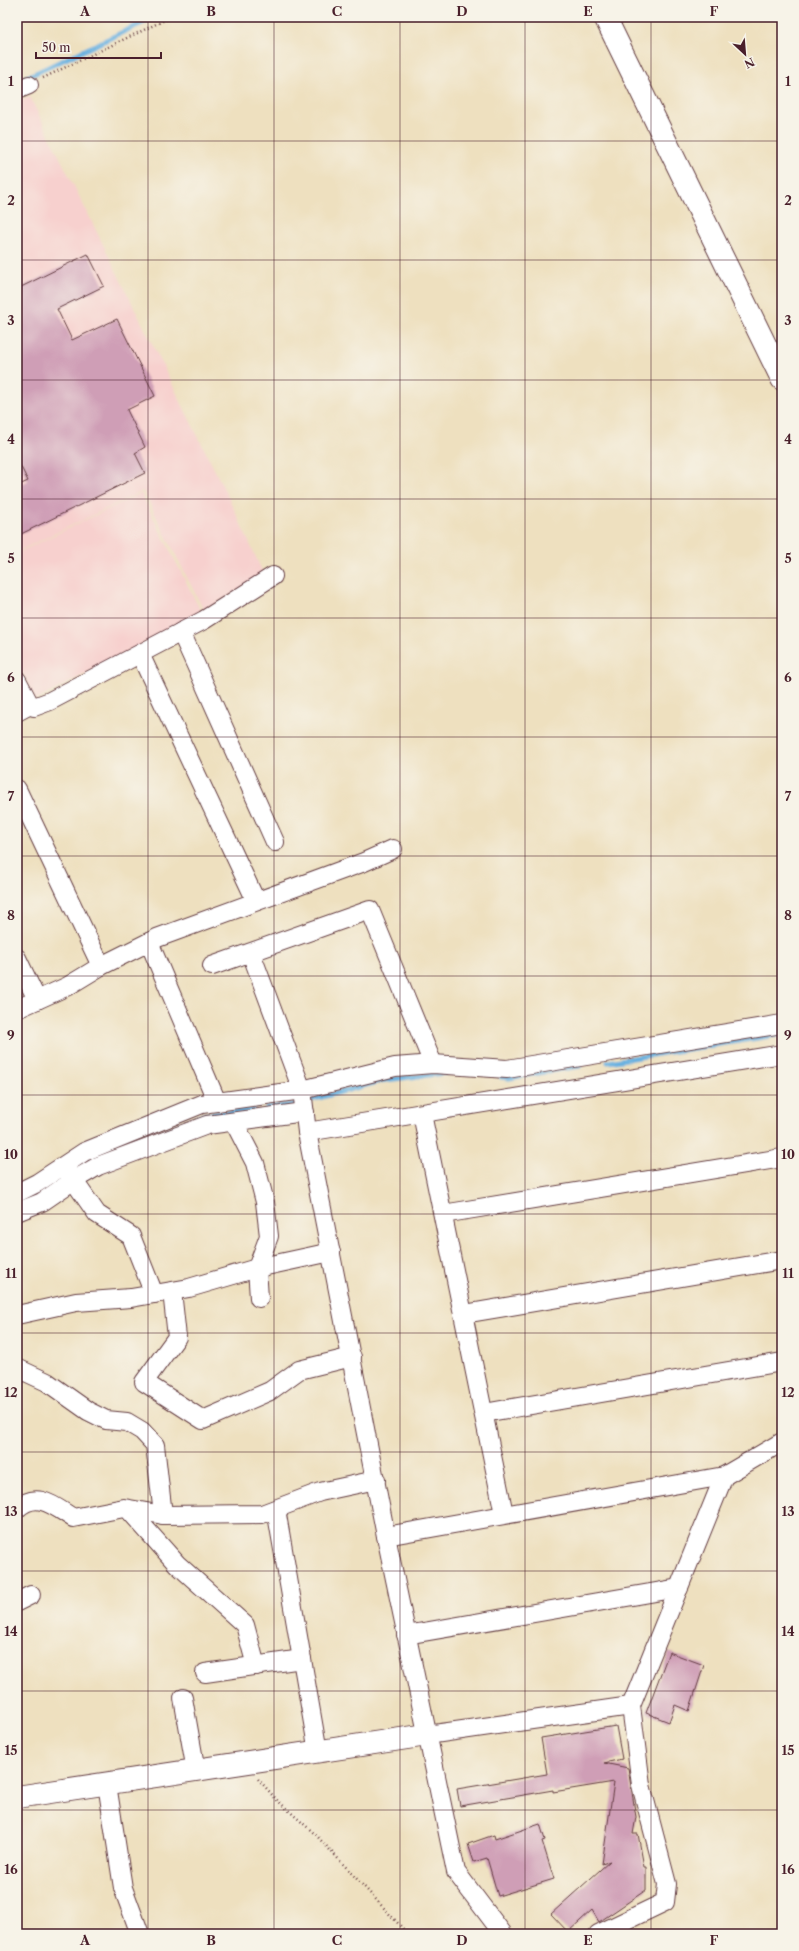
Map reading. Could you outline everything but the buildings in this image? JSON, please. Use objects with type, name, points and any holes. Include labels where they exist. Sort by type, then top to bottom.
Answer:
[{"type":"street","points":[[605,17],[782,379]]},
{"type":"street","points":[[17,680],[23,708],[34,707],[50,701],[204,620],[273,576]]},
{"type":"street","points":[[181,632],[275,842]]},
{"type":"street","points":[[140,654],[256,901]]},
{"type":"street","points":[[17,789],[101,966]]},
{"type":"street","points":[[17,1008],[68,986],[101,966],[149,942],[364,862],[393,848]]},
{"type":"street","points":[[212,966],[370,910],[433,1064]]},
{"type":"street","points":[[149,942],[217,1102]]},
{"type":"street","points":[[251,953],[302,1090],[307,1132],[386,1536],[456,1872],[503,1934]]},
{"type":"street","points":[[17,958],[37,1000]]},
{"type":"street","points":[[17,1212],[42,1202],[84,1152],[202,1104],[302,1090],[395,1067],[433,1064],[506,1069],[782,1024]]},
{"type":"street","points":[[307,1132],[782,1055]]},
{"type":"street","points":[[17,1193],[68,1172],[98,1166],[207,1125],[305,1112]]},
{"type":"street","points":[[422,1114],[504,1514]]},
{"type":"street","points":[[234,1122],[255,1163],[265,1202],[269,1236],[257,1268],[259,1298]]},
{"type":"street","points":[[443,1214],[782,1158]]},
{"type":"street","points":[[68,1172],[97,1214],[131,1236],[154,1294]]},
{"type":"street","points":[[17,1315],[76,1302],[131,1298],[189,1288],[257,1268],[331,1252]]},
{"type":"street","points":[[464,1314],[782,1260]]},
{"type":"street","points":[[172,1291],[177,1337],[144,1382],[203,1420],[270,1391],[299,1370],[352,1357]]},
{"type":"street","points":[[484,1413],[782,1362]]},
{"type":"street","points":[[17,1368],[47,1382],[88,1411],[106,1420],[127,1422],[142,1430],[155,1445],[163,1515]]},
{"type":"street","points":[[386,1536],[724,1476],[782,1442]]},
{"type":"street","points":[[598,1934],[664,1902],[667,1884],[641,1785],[631,1706],[724,1476]]},
{"type":"street","points":[[17,1509],[24,1502],[44,1500],[73,1518],[128,1508],[163,1515],[262,1514],[320,1492],[376,1480]]},
{"type":"street","points":[[128,1508],[177,1564],[245,1625],[256,1666]]},
{"type":"street","points":[[276,1509],[318,1752]]},
{"type":"street","points":[[406,1635],[679,1588]]},
{"type":"street","points":[[205,1673],[302,1659]]},
{"type":"street","points":[[183,1698],[196,1771]]},
{"type":"street","points":[[17,1798],[631,1706]]},
{"type":"street","points":[[107,1784],[122,1888],[140,1934]]},
{"type":"path","points":[[23,87],[171,17]]},
{"type":"path","points":[[245,1763],[277,1800],[316,1835],[408,1934]]},
{"type":"shaded area","points":[[30,97],[234,509],[264,575],[204,611],[143,491],[17,552],[17,102]]},
{"type":"shaded area","points":[[141,493],[202,613],[36,700],[17,662],[17,553]]},
{"type":"waterway","points":[[25,78],[155,17]]},
{"type":"waterway","points":[[608,1062],[782,1034]]},
{"type":"waterway","points":[[501,1077],[509,1078],[580,1066]]},
{"type":"waterway","points":[[267,1108],[296,1104],[385,1080],[445,1073]]},
{"type":"waterway","points":[[158,1134],[204,1115],[253,1110]]},
{"type":"waterway","points":[[92,1159],[104,1153],[144,1139]]}]
